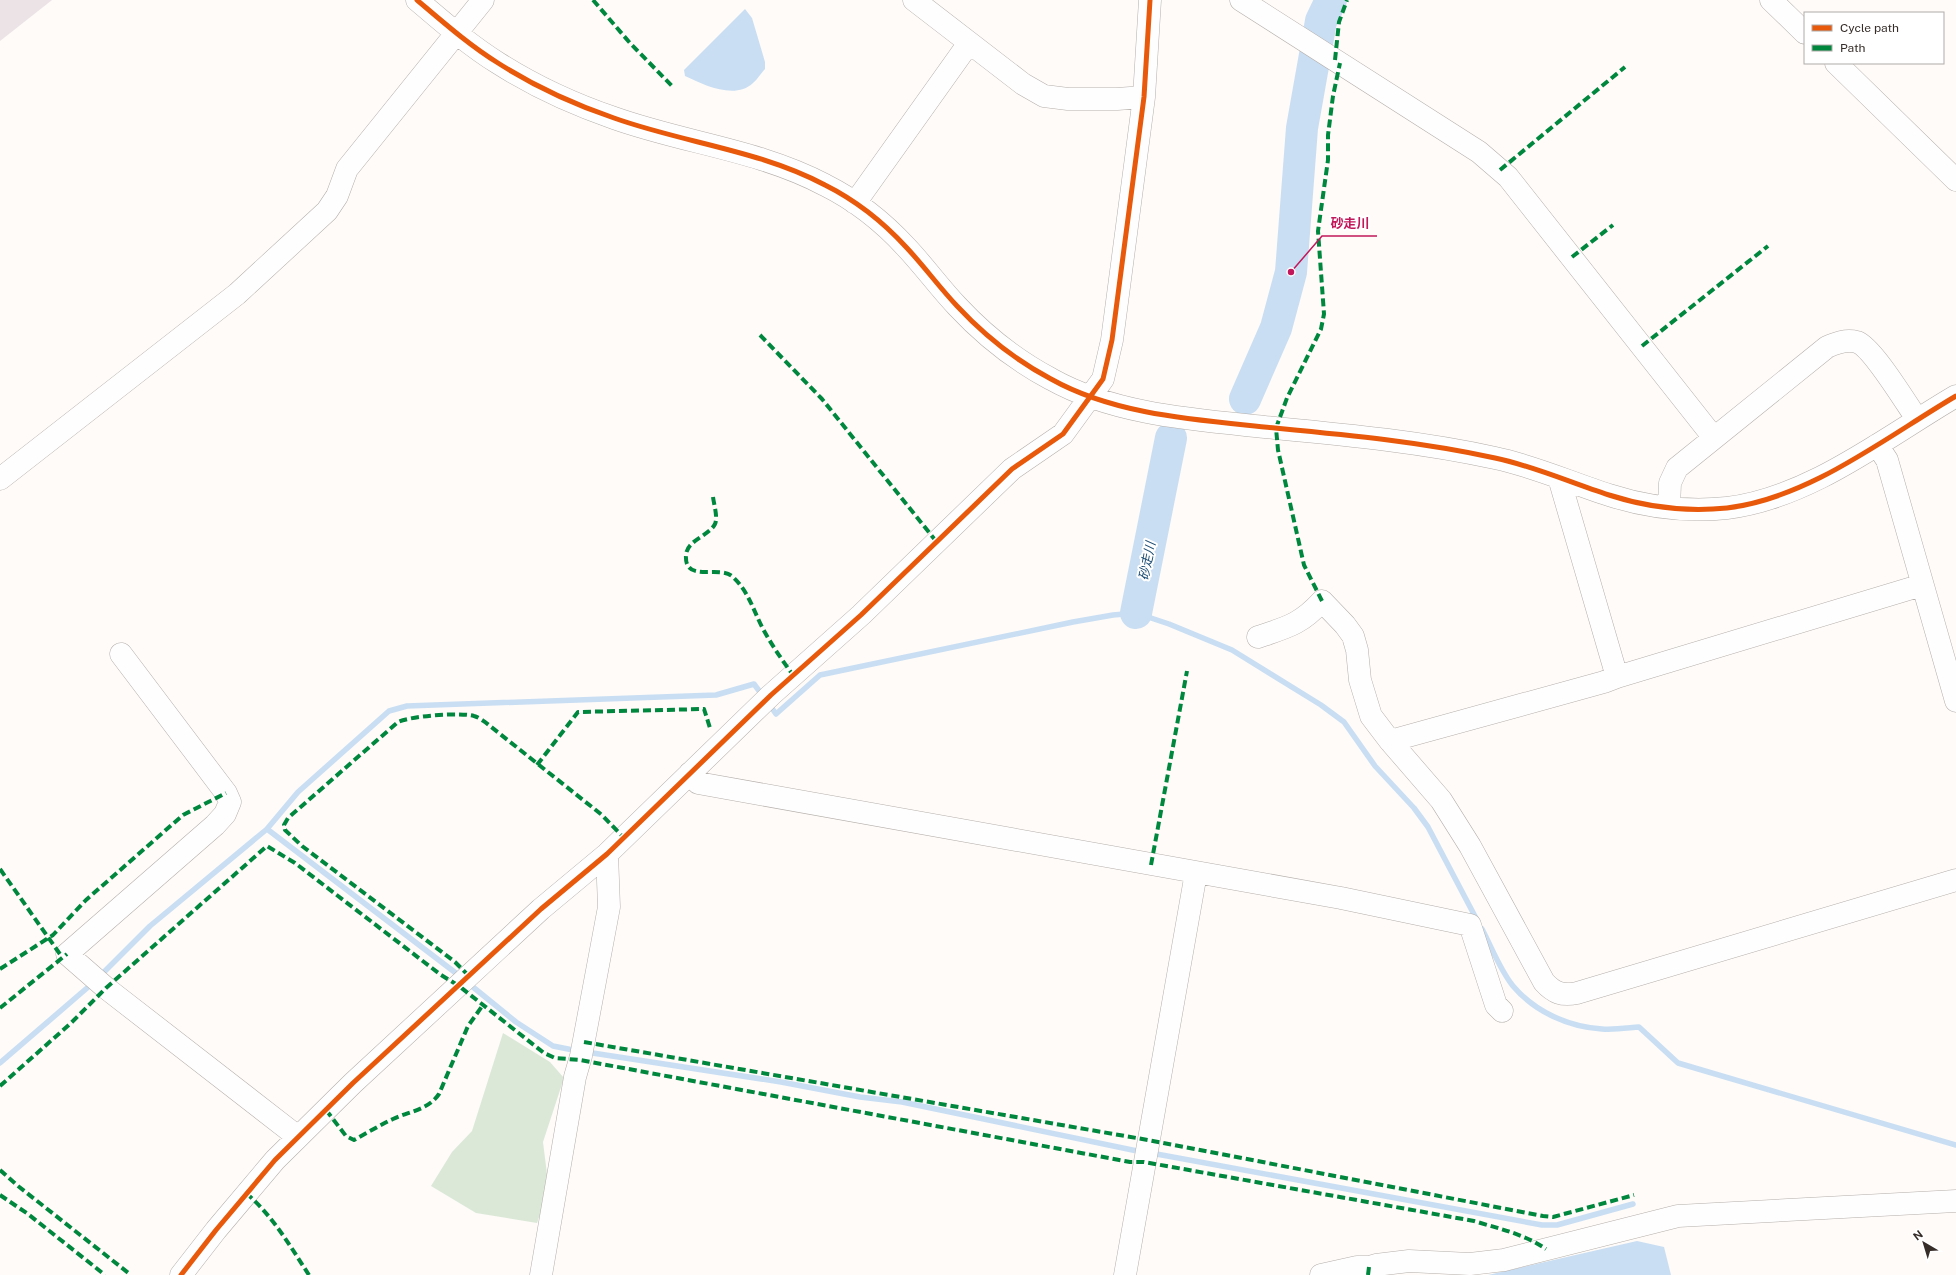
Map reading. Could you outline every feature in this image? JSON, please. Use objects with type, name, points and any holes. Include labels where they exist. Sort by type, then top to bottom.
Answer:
[{"type":"street","points":[[417,0],[456,33],[497,62],[558,96],[615,119],[729,148],[775,163],[827,185],[855,202],[904,244],[956,306],[986,335],[1015,358],[1044,375],[1090,398],[1176,418],[1399,441],[1499,458],[1618,498],[1638,503],[1694,509],[1727,508],[1754,502],[1806,484],[1877,445],[1956,396]]},
{"type":"street","points":[[0,479],[237,294],[327,211],[337,196],[347,169],[483,0]]},
{"type":"street","points":[[914,0],[1023,84],[1044,96],[1118,99],[1144,97]]},
{"type":"street","points":[[181,1275],[246,1193],[275,1160],[353,1083],[541,910],[607,854],[771,695],[861,615],[1012,469],[1063,434],[1103,379],[1112,340],[1144,97],[1150,0]]},
{"type":"street","points":[[1241,0],[1480,152],[1508,177],[1714,438]]},
{"type":"street","points":[[1771,0],[1804,32]]},
{"type":"street","points":[[855,202],[969,43]]},
{"type":"street","points":[[1837,64],[1956,180]]},
{"type":"street","points":[[1669,507],[1670,483],[1674,471],[1827,347],[1837,342],[1856,342],[1863,346],[1873,356],[1917,419]]},
{"type":"street","points":[[1877,445],[1887,460],[1956,701]]},
{"type":"street","points":[[1559,478],[1617,677]]},
{"type":"street","points":[[1390,741],[1604,682],[1922,585]]},
{"type":"street","points":[[1258,637],[1289,627],[1308,616],[1322,601],[1345,625],[1353,636],[1357,650],[1360,680],[1371,716],[1390,741],[1441,800],[1470,846],[1544,982],[1552,991],[1560,994],[1577,993],[1956,880]]},
{"type":"street","points":[[121,654],[226,793],[230,802],[226,814],[216,825],[66,954],[106,988],[298,1138]]},
{"type":"street","points":[[690,772],[698,783],[1196,873],[1475,921],[1496,1005],[1502,1011]]},
{"type":"street","points":[[541,1275],[575,1077],[582,1051],[609,907],[607,854]]},
{"type":"street","points":[[1125,1275],[1196,873]]},
{"type":"street","points":[[1321,1275],[1358,1267],[1369,1267],[1409,1261],[1470,1264],[1504,1260],[1678,1216],[1956,1201]]},
{"type":"green space","points":[[503,1033],[550,1062],[564,1078],[543,1142],[549,1190],[537,1223],[476,1213],[431,1186],[452,1152],[472,1131]]},
{"type":"water","points":[[745,9],[752,18],[765,62],[765,69],[756,80],[746,88],[729,91],[710,87],[685,76],[684,70]]},
{"type":"water","points":[[1637,1241],[1664,1247],[1671,1275],[1488,1275]]},
{"type":"building","points":[[0,0],[52,0],[0,41]]},
{"type":"waterway","name":"砂走川","points":[[1245,399],[1276,328],[1291,272],[1302,128],[1321,21],[1331,0]]},
{"type":"waterway","name":"砂走川","points":[[1136,613],[1171,438]]},
{"type":"waterway","points":[[769,704],[776,714],[820,675],[1073,622],[1113,615],[1136,613],[1169,624],[1232,650],[1321,705],[1344,722],[1375,766],[1414,808],[1428,827],[1478,922]]},
{"type":"waterway","points":[[100,976],[150,926],[267,829],[298,792],[389,711],[407,706],[716,695],[754,684],[763,696]]},
{"type":"waterway","points":[[267,829],[461,977]]},
{"type":"waterway","points":[[1482,929],[1508,980],[1522,995],[1542,1011],[1565,1021],[1590,1028],[1611,1029],[1639,1027],[1678,1063],[1956,1145]]},
{"type":"waterway","points":[[0,1063],[94,982]]},
{"type":"waterway","points":[[468,983],[516,1022],[553,1046],[578,1051]]},
{"type":"waterway","points":[[586,1052],[781,1082],[860,1097],[902,1102],[1142,1152]]},
{"type":"waterway","points":[[1151,1153],[1542,1225],[1557,1225],[1633,1204]]},
{"type":"marked path","points":[[593,0],[630,43],[672,86]]},
{"type":"marked path","points":[[1335,60],[1339,22],[1347,0]]},
{"type":"marked path","points":[[1322,601],[1304,565],[1278,450],[1276,428],[1287,398],[1321,329],[1324,314],[1318,231],[1328,160],[1328,135],[1333,96],[1340,63]]},
{"type":"marked path","points":[[1500,170],[1625,67]]},
{"type":"marked path","points":[[1572,257],[1613,225]]},
{"type":"marked path","points":[[1642,346],[1768,246]]},
{"type":"marked path","points":[[760,335],[822,399],[936,541]]},
{"type":"marked path","points":[[713,497],[716,514],[715,524],[687,550],[687,564],[691,569],[697,571],[720,572],[727,574],[738,582],[750,600],[769,640],[793,675]]},
{"type":"marked path","points":[[1151,865],[1187,671]]},
{"type":"marked path","points":[[537,765],[578,712],[704,709],[710,728]]},
{"type":"marked path","points":[[469,976],[455,962],[302,846],[285,830],[284,825],[288,818],[398,722],[424,716],[458,714],[475,716],[485,722],[602,815],[624,838]]},
{"type":"marked path","points":[[0,969],[53,935],[86,900],[183,815],[226,793]]},
{"type":"marked path","points":[[0,1086],[71,1023],[106,988],[267,846],[295,863],[441,975],[459,986],[544,1053],[555,1058],[580,1060],[1130,1162],[1144,1162],[1474,1221],[1529,1239],[1546,1249]]},
{"type":"marked path","points":[[0,869],[62,957]]},
{"type":"marked path","points":[[0,1008],[67,954]]},
{"type":"marked path","points":[[326,1110],[346,1136],[354,1140],[388,1121],[430,1104],[439,1094],[468,1026],[483,1005]]},
{"type":"marked path","points":[[584,1042],[1148,1140],[1543,1216],[1553,1217],[1634,1195]]},
{"type":"marked path","points":[[0,1170],[18,1186],[131,1275]]},
{"type":"marked path","points":[[246,1193],[273,1221],[309,1275]]},
{"type":"marked path","points":[[0,1195],[28,1214],[105,1275]]},
{"type":"marked path","points":[[1368,1275],[1369,1267]]},
{"type":"cycle path","points":[[417,0],[456,33],[487,56],[526,79],[569,101],[640,127],[774,163],[800,173],[836,191],[858,205],[888,229],[913,254],[967,317],[989,337],[1025,364],[1076,391],[1131,409],[1189,419],[1330,433],[1468,452],[1524,465],[1595,490],[1638,503],[1667,508],[1712,509],[1727,508],[1758,502],[1788,492],[1817,479],[1875,447],[1956,396]]},
{"type":"cycle path","points":[[181,1275],[216,1230],[275,1160],[353,1083],[541,909],[607,854],[771,695],[861,615],[1012,469],[1063,434],[1103,379],[1112,340],[1144,97],[1150,0]]},
{"type":"place","name":"砂走川","points":[[1291,272]]}]
